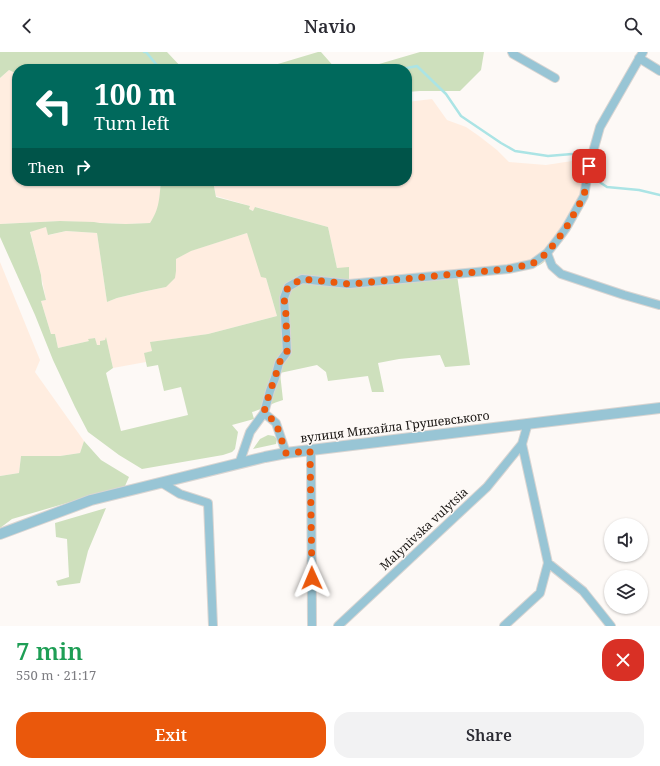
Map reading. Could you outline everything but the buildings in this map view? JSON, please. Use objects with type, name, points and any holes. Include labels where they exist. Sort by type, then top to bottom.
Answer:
[{"type":"street","points":[[512,52],[556,78]]},
{"type":"street","points":[[240,464],[250,432],[264,412],[279,363],[287,352],[284,298],[288,287],[302,279],[350,284],[508,269],[532,264],[547,253],[558,239],[584,196],[589,166],[600,127],[641,55],[660,71]]},
{"type":"street","points":[[547,253],[552,266],[561,274],[659,305]]},
{"type":"street","name":"вулиця Михайла Грушевського","points":[[0,534],[91,500],[286,453],[660,408]]},
{"type":"street","points":[[264,412],[276,423],[286,453]]},
{"type":"street","points":[[507,624],[540,593],[548,563],[522,444],[528,423]]},
{"type":"street","name":"Malynivska vulytsia","points":[[338,626],[486,487],[522,444]]},
{"type":"street","points":[[310,451],[312,626]]},
{"type":"street","points":[[162,483],[180,494],[208,503],[213,626]]},
{"type":"street","points":[[548,563],[583,590],[611,626]]},
{"type":"shaded area","points":[[9,70],[12,72],[12,186],[161,186],[159,204],[150,223],[126,224],[60,221],[0,224],[0,78]]},
{"type":"shaded area","points":[[432,99],[447,120],[466,127],[497,150],[509,162],[546,165],[572,161],[589,166],[579,198],[564,225],[543,256],[525,263],[349,283],[349,274],[337,268],[328,227],[256,207],[254,211],[249,209],[250,206],[216,196],[214,186],[412,186],[412,101]]},
{"type":"shaded area","points":[[46,227],[49,235],[66,231],[97,233],[107,302],[117,298],[166,287],[176,271],[176,259],[190,251],[247,233],[266,278],[277,316],[208,334],[151,342],[152,351],[145,353],[146,362],[113,368],[106,338],[105,340],[100,341],[100,345],[97,346],[95,338],[89,339],[89,341],[58,348],[55,334],[51,334],[41,301],[46,300],[30,231]]},
{"type":"shaded area","points":[[0,262],[40,360],[35,372],[84,441],[80,453],[60,456],[21,456],[19,473],[0,476]]},
{"type":"green space","points":[[0,52],[167,52],[178,64],[12,64],[12,72],[9,70],[0,78]]},
{"type":"green space","points":[[321,52],[332,64],[278,64]]},
{"type":"green space","points":[[420,52],[484,52],[481,70],[460,91],[412,92],[412,64],[379,64]]},
{"type":"green space","points":[[160,186],[214,186],[216,197],[250,206],[249,209],[253,211],[255,207],[328,227],[337,268],[349,267],[349,282],[513,266],[536,259],[554,247],[544,262],[533,268],[457,275],[470,365],[445,367],[440,355],[399,359],[378,363],[384,392],[372,392],[368,376],[328,381],[326,372],[317,365],[280,373],[283,400],[252,412],[254,419],[232,425],[238,432],[235,449],[232,452],[223,455],[142,469],[119,455],[88,432],[53,360],[35,315],[0,237],[0,224],[60,221],[126,224],[150,223],[157,208]],"holes":[[[46,227],[48,235],[66,231],[97,233],[107,302],[117,298],[166,287],[175,278],[176,259],[191,251],[247,233],[261,277],[266,278],[277,316],[208,334],[150,342],[152,351],[144,353],[147,367],[158,365],[164,391],[181,387],[188,415],[121,431],[106,373],[113,368],[106,337],[105,340],[100,341],[100,345],[97,345],[95,338],[88,339],[89,341],[58,348],[55,334],[51,334],[41,301],[46,300],[30,232]]]},
{"type":"green space","points":[[268,435],[274,436],[277,439],[276,444],[253,449],[260,439]]},
{"type":"green space","points":[[84,441],[101,460],[129,477],[125,486],[12,519],[0,528],[0,476],[19,473],[21,456],[60,456],[80,453]]},
{"type":"green space","points":[[106,508],[88,551],[80,583],[58,586],[56,581],[69,577],[67,539],[56,537],[55,523]]},
{"type":"waterway","points":[[144,52],[146,52],[156,64]]},
{"type":"waterway","points":[[412,67],[417,66],[446,94],[461,116],[515,151],[548,156],[584,153]]},
{"type":"waterway","points":[[596,167],[595,179],[607,187],[639,190],[660,195]]},
{"type":"route","points":[[312,578],[310,451],[286,453],[276,423],[264,412],[279,363],[287,352],[284,298],[288,287],[302,279],[350,284],[508,269],[532,264],[547,253],[566,228],[584,196],[589,166]]}]
